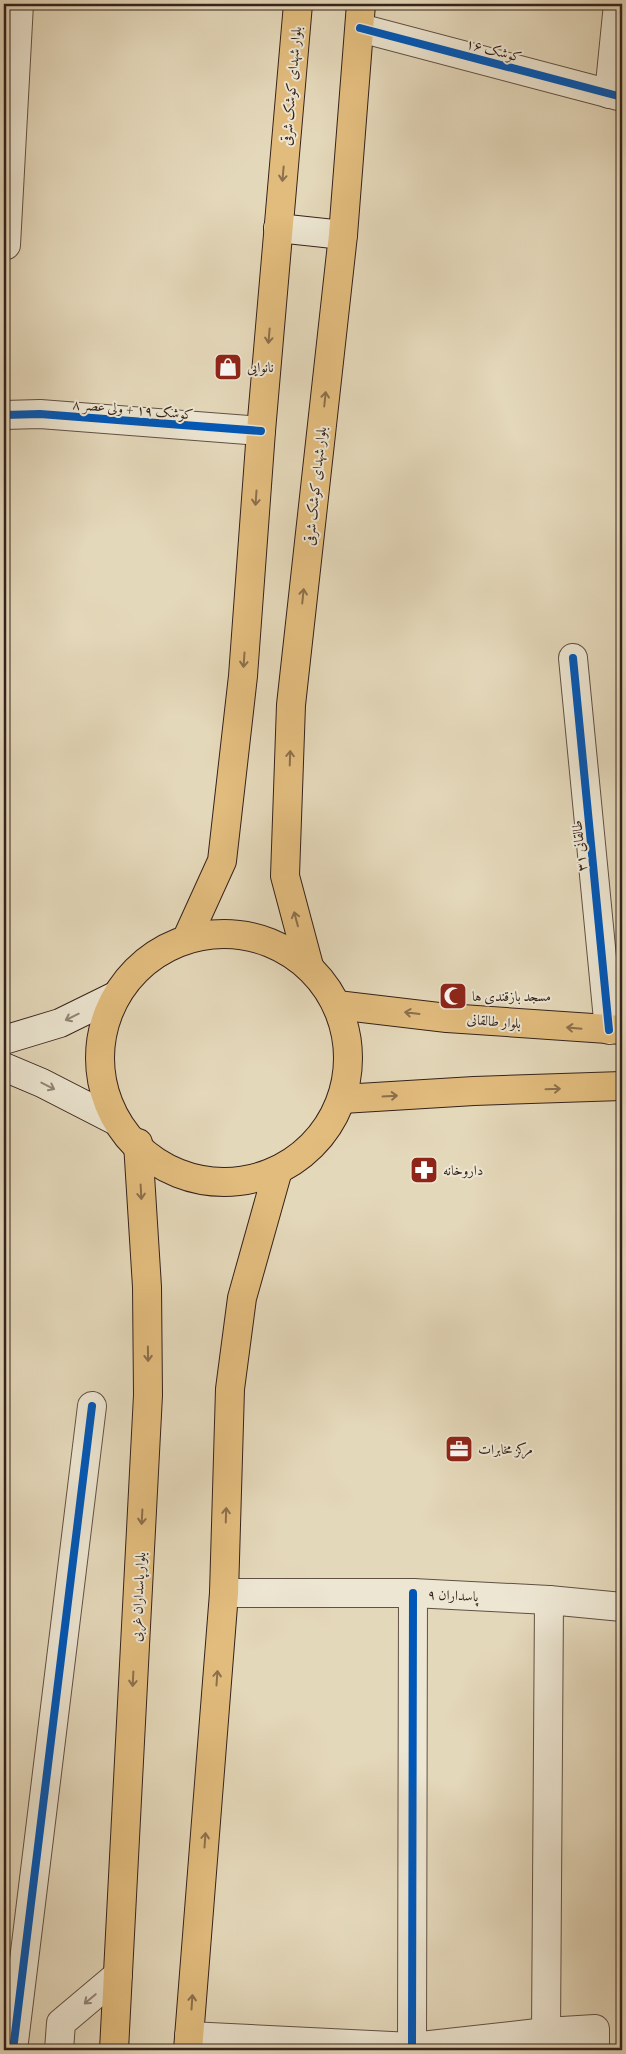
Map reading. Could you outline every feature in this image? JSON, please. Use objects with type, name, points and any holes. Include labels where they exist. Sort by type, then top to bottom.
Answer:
[{"type":"main road","name":"بلوار شهدای کوشک شرقی","points":[[187,938],[222,861],[243,676],[261,431],[298,4]]},
{"type":"main road","name":"بلوار شهدای کوشک شرقی","points":[[308,966],[285,876],[292,705],[343,235],[361,16]]},
{"type":"main road","points":[[212,933],[239,934],[264,939],[288,950],[308,966],[324,984],[337,1005],[344,1027],[348,1051],[347,1075],[342,1099],[327,1128],[305,1153],[278,1170],[255,1179],[230,1183],[206,1181],[182,1176],[159,1164],[116,1121],[106,1098],[100,1072],[100,1046],[105,1020],[115,996],[134,971],[158,951],[187,938],[212,933]]},
{"type":"main road","name":"بلوار طالقانی","points":[[337,1005],[447,1018],[616,1030]]},
{"type":"main road","points":[[342,1099],[474,1091],[622,1086]]},
{"type":"main road","name":"بلوار پاسداران غربی","points":[[114,2050],[148,1395],[147,1286],[138,1143]]},
{"type":"main road","points":[[189,2043],[224,1593],[231,1380],[242,1298],[278,1170]]},
{"type":"street","points":[[6,245],[19,4]]},
{"type":"street","points":[[616,96],[618,4]]},
{"type":"street","name":"کوشک ۱۶","points":[[361,16],[616,96]]},
{"type":"street","points":[[278,228],[343,235]]},
{"type":"street","name":"کوشک ۱۹ + ولی عصر ۸","points":[[4,416],[40,414],[261,431]]},
{"type":"street","name":"طالقانی ۳۱","points":[[573,658],[616,1030]]},
{"type":"street","points":[[4,1040],[60,1023],[115,996]]},
{"type":"street","points":[[4,1067],[42,1083],[116,1121]]},
{"type":"street","points":[[13,2050],[11,2013],[92,1406]]},
{"type":"street","name":"پاسداران ۹","points":[[224,1593],[413,1593],[549,1600],[622,1607]]},
{"type":"street","points":[[412,2047],[413,1593]]},
{"type":"street","points":[[546,2032],[549,1600]]},
{"type":"street","points":[[59,2050],[61,2023],[118,1975]]},
{"type":"street","points":[[11,2013],[61,2023]]},
{"type":"street","points":[[189,2043],[412,2047],[514,2043],[546,2032],[595,2040]]},
{"type":"cycle path","points":[[360,28],[622,97]]},
{"type":"cycle path","points":[[4,415],[40,414],[261,431]]},
{"type":"cycle path","points":[[573,658],[609,1030]]},
{"type":"cycle path","points":[[13,2050],[92,1406]]},
{"type":"cycle path","points":[[412,2047],[413,1593]]},
{"type":"place","name":"نانوایی","points":[[228,367]]},
{"type":"place","name":"مسجد بازقندی ها","points":[[453,996]]},
{"type":"place","name":"داروخانه","points":[[424,1170]]},
{"type":"place","name":"مرکز مخابرات","points":[[459,1449]]}]
